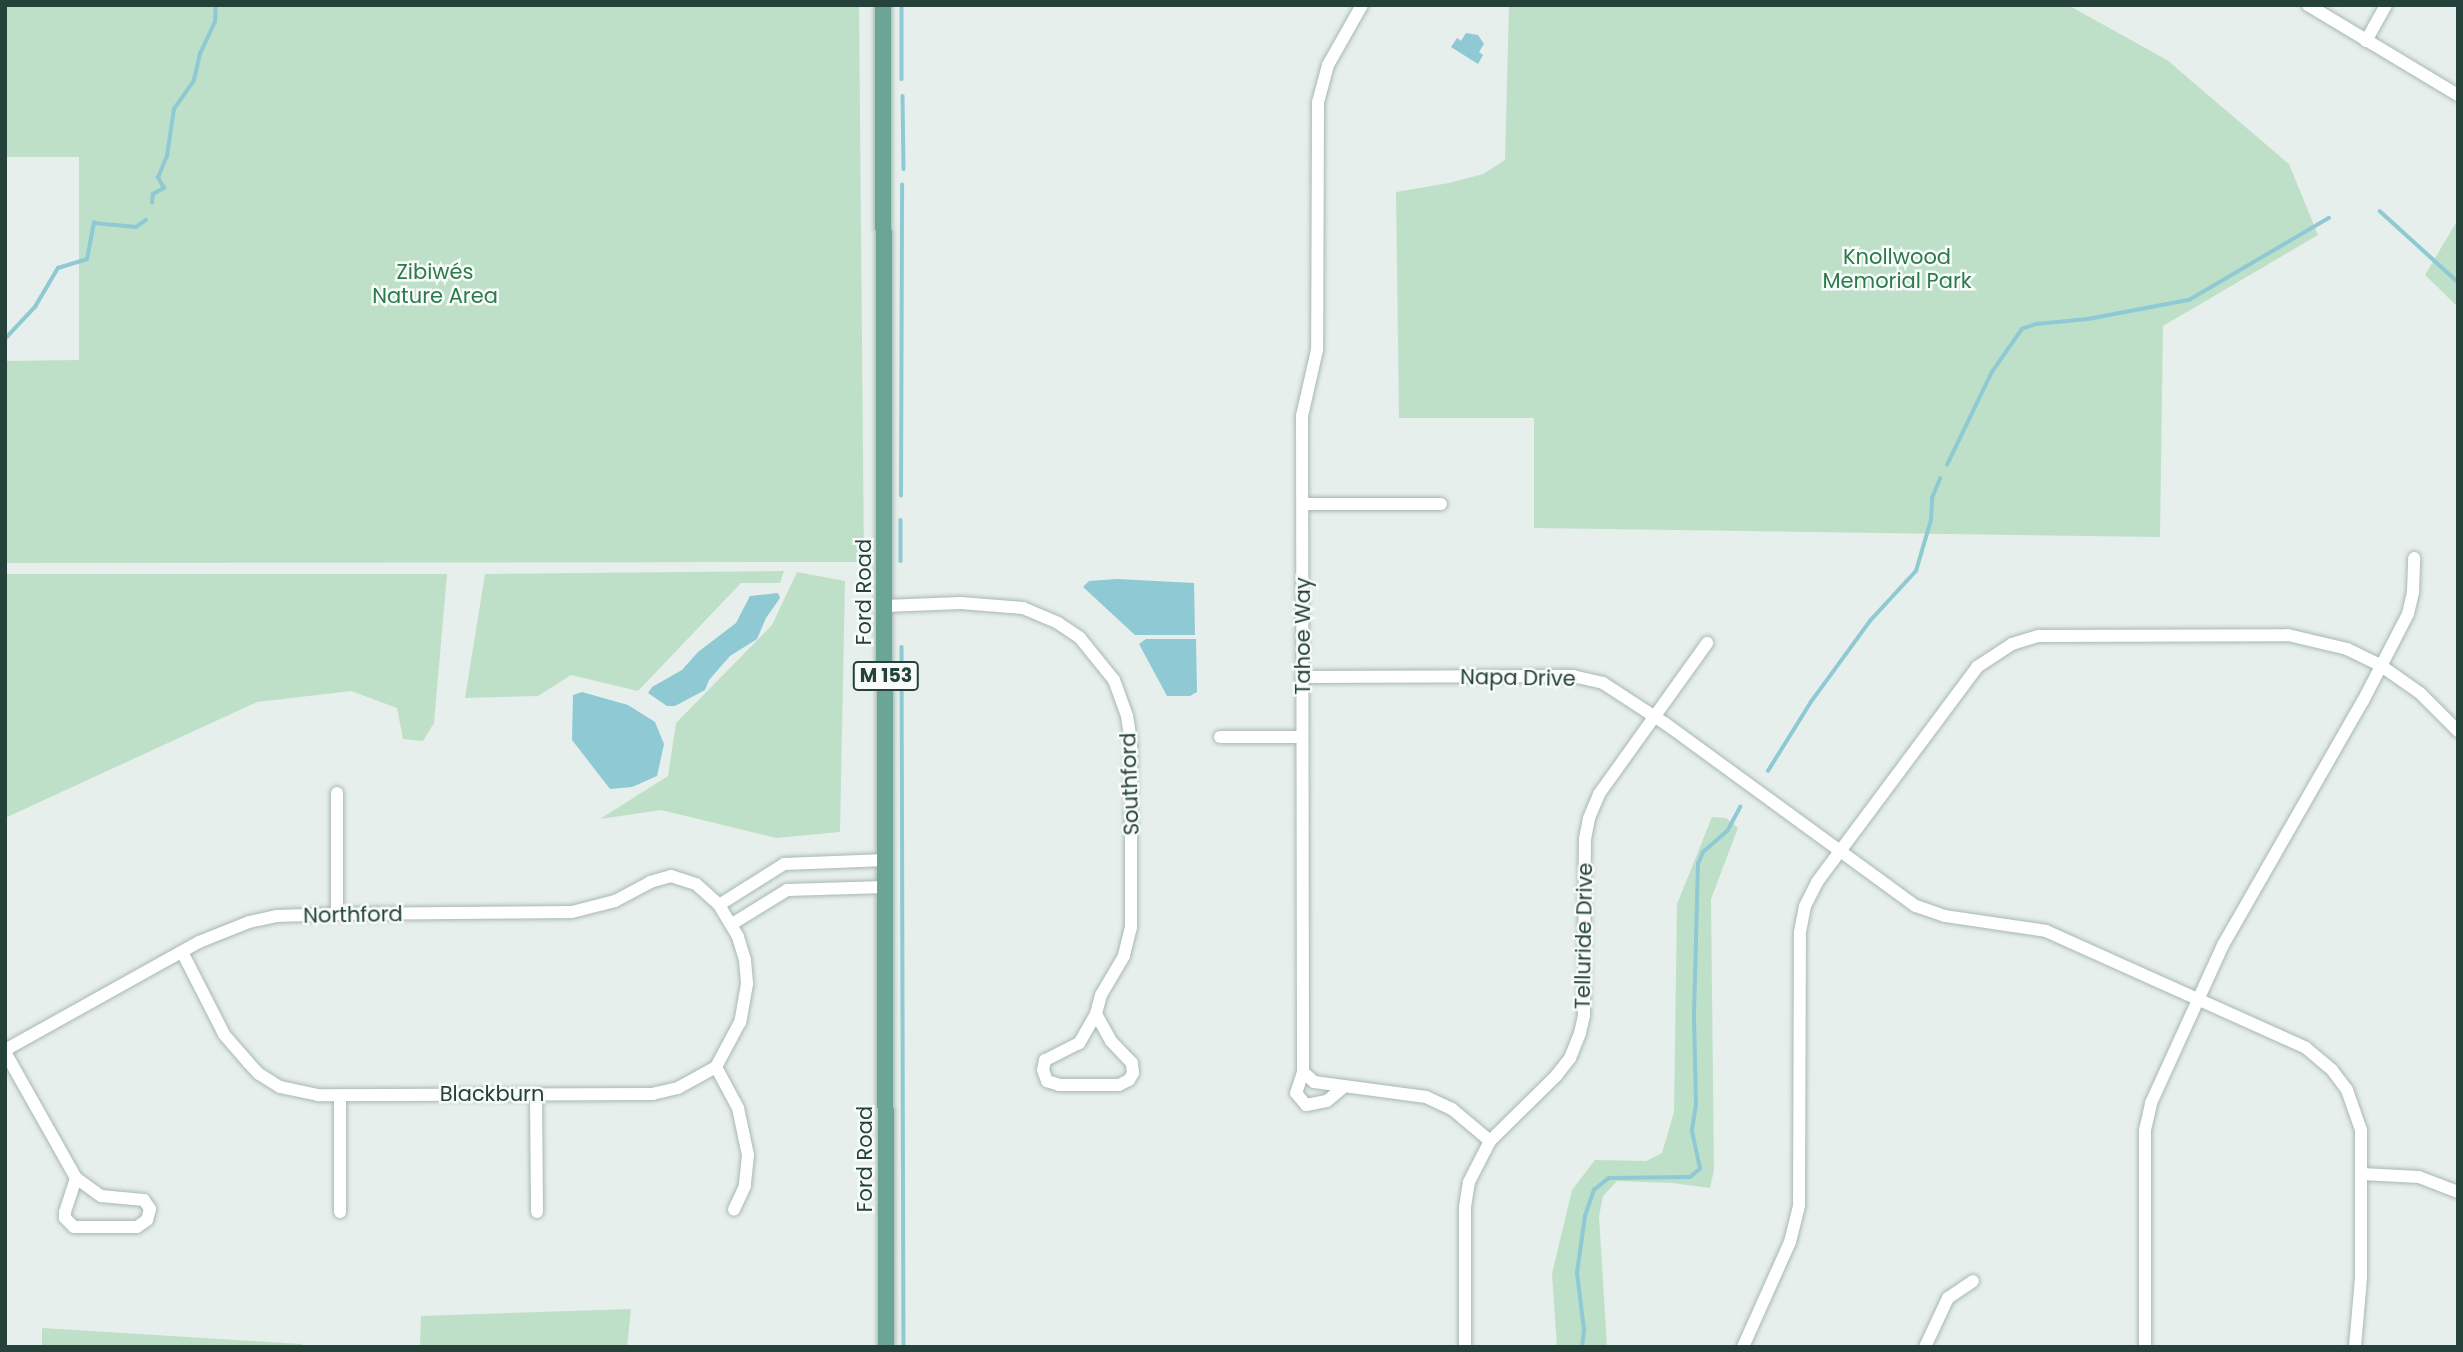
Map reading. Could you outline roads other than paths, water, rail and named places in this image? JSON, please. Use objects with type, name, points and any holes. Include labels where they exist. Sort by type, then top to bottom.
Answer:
[{"type":"main road","name":"Ford Road","points":[[883,5],[887,1347]]},
{"type":"street","name":"Tahoe Way","points":[[1345,1086],[1327,1101],[1306,1105],[1296,1093],[1303,1072],[1302,415],[1317,350],[1318,102],[1328,65],[1362,5]]},
{"type":"street","points":[[2308,5],[2458,95]]},
{"type":"street","points":[[2366,41],[2386,5]]},
{"type":"street","points":[[1303,503],[1441,504]]},
{"type":"street","points":[[2145,1347],[2145,1130],[2151,1102],[2197,999],[2254,888],[2408,614],[2413,592],[2414,558]]},
{"type":"street","name":"Southford","points":[[885,606],[961,603],[1023,608],[1058,623],[1080,638],[1114,680],[1127,716],[1131,741],[1131,927],[1124,956],[1101,995],[1096,1014],[1079,1043],[1045,1060],[1043,1070],[1047,1081],[1059,1085],[1119,1085],[1129,1080],[1133,1073],[1132,1063],[1111,1041],[1096,1014]]},
{"type":"street","points":[[1743,1347],[1796,1224],[1799,1205],[1800,932],[1810,894],[1967,679],[1987,659],[2019,641],[2051,635],[2267,634],[2324,642],[2347,649],[2380,666],[2420,693],[2458,731]]},
{"type":"street","name":"Telluride Drive","points":[[1465,1347],[1465,1207],[1469,1182],[1490,1141],[1556,1076],[1570,1058],[1580,1033],[1584,1015],[1585,853],[1588,818],[1599,794],[1707,643]]},
{"type":"street","name":"Napa Drive","points":[[1302,677],[1573,676],[1602,683],[1655,716],[1903,899],[1932,913],[2046,931],[2306,1048],[2332,1070],[2347,1090],[2358,1115],[2362,1174],[2361,1278],[2355,1347]]},
{"type":"street","points":[[1220,737],[1302,737]]},
{"type":"street","points":[[337,793],[337,914]]},
{"type":"street","points":[[719,905],[784,864],[886,860]]},
{"type":"street","name":"Northford","points":[[5,1051],[213,934],[277,916],[572,912],[615,901],[650,882],[671,876],[696,884],[719,905],[732,925]]},
{"type":"street","points":[[734,1210],[746,1186],[748,1155],[738,1108],[716,1067],[740,1022],[746,998],[745,960],[732,925],[787,890],[886,887]]},
{"type":"street","name":"Blackburn","points":[[181,952],[224,1034],[259,1074],[295,1091],[340,1096],[653,1094],[678,1088],[716,1067]]},
{"type":"street","points":[[5,1051],[76,1178],[101,1196],[144,1200],[150,1209],[147,1220],[136,1227],[74,1227],[65,1212],[76,1178]]},
{"type":"street","points":[[1303,1072],[1314,1082],[1426,1097],[1452,1109],[1490,1141]]},
{"type":"street","points":[[536,1094],[537,1212]]},
{"type":"street","points":[[340,1096],[340,1212]]},
{"type":"street","points":[[2362,1174],[2419,1177],[2458,1192]]},
{"type":"street","points":[[1925,1347],[1948,1298],[1973,1281]]},
{"type":"water","points":[[1466,33],[1478,35],[1484,44],[1479,52],[1483,55],[1478,64],[1451,47],[1457,38],[1461,41]]},
{"type":"water","points":[[1117,579],[1194,583],[1195,635],[1135,635],[1083,587],[1089,581]]},
{"type":"water","points":[[778,593],[780,598],[766,618],[757,639],[730,656],[709,680],[705,690],[675,706],[667,706],[648,693],[652,687],[682,670],[698,652],[736,623],[750,596]]},
{"type":"water","points":[[1146,639],[1196,639],[1197,692],[1190,696],[1167,696],[1139,644]]},
{"type":"water","points":[[582,692],[628,705],[655,722],[664,744],[657,776],[632,787],[610,789],[572,740],[573,695]]},
{"type":"waterway","points":[[152,203],[153,194],[164,188],[158,178],[167,156],[174,109],[194,80],[200,54],[215,22],[216,5]]},
{"type":"waterway","points":[[902,5],[902,79]]},
{"type":"waterway","points":[[903,96],[904,169]]},
{"type":"waterway","points":[[901,496],[902,185]]},
{"type":"waterway","points":[[2380,211],[2458,282]]},
{"type":"waterway","points":[[1947,465],[1992,372],[2022,329],[2036,324],[2088,319],[2189,300],[2329,218]]},
{"type":"waterway","points":[[5,339],[35,307],[58,268],[87,259],[94,223],[136,227],[146,220]]},
{"type":"waterway","points":[[1768,771],[1811,702],[1870,621],[1916,571],[1931,520],[1932,498],[1940,479]]},
{"type":"waterway","points":[[901,520],[901,561]]},
{"type":"waterway","points":[[902,647],[904,1347]]},
{"type":"waterway","points":[[1582,1347],[1584,1330],[1577,1273],[1585,1216],[1594,1190],[1609,1178],[1690,1177],[1700,1169],[1692,1130],[1696,1105],[1694,1016],[1698,864],[1703,852],[1728,830],[1740,807]]},
{"type":"park label","name":"Knollwood Memorial Park","points":[[1897,269]]},
{"type":"park label","name":"Zibiwés Nature Area","points":[[435,284]]}]
